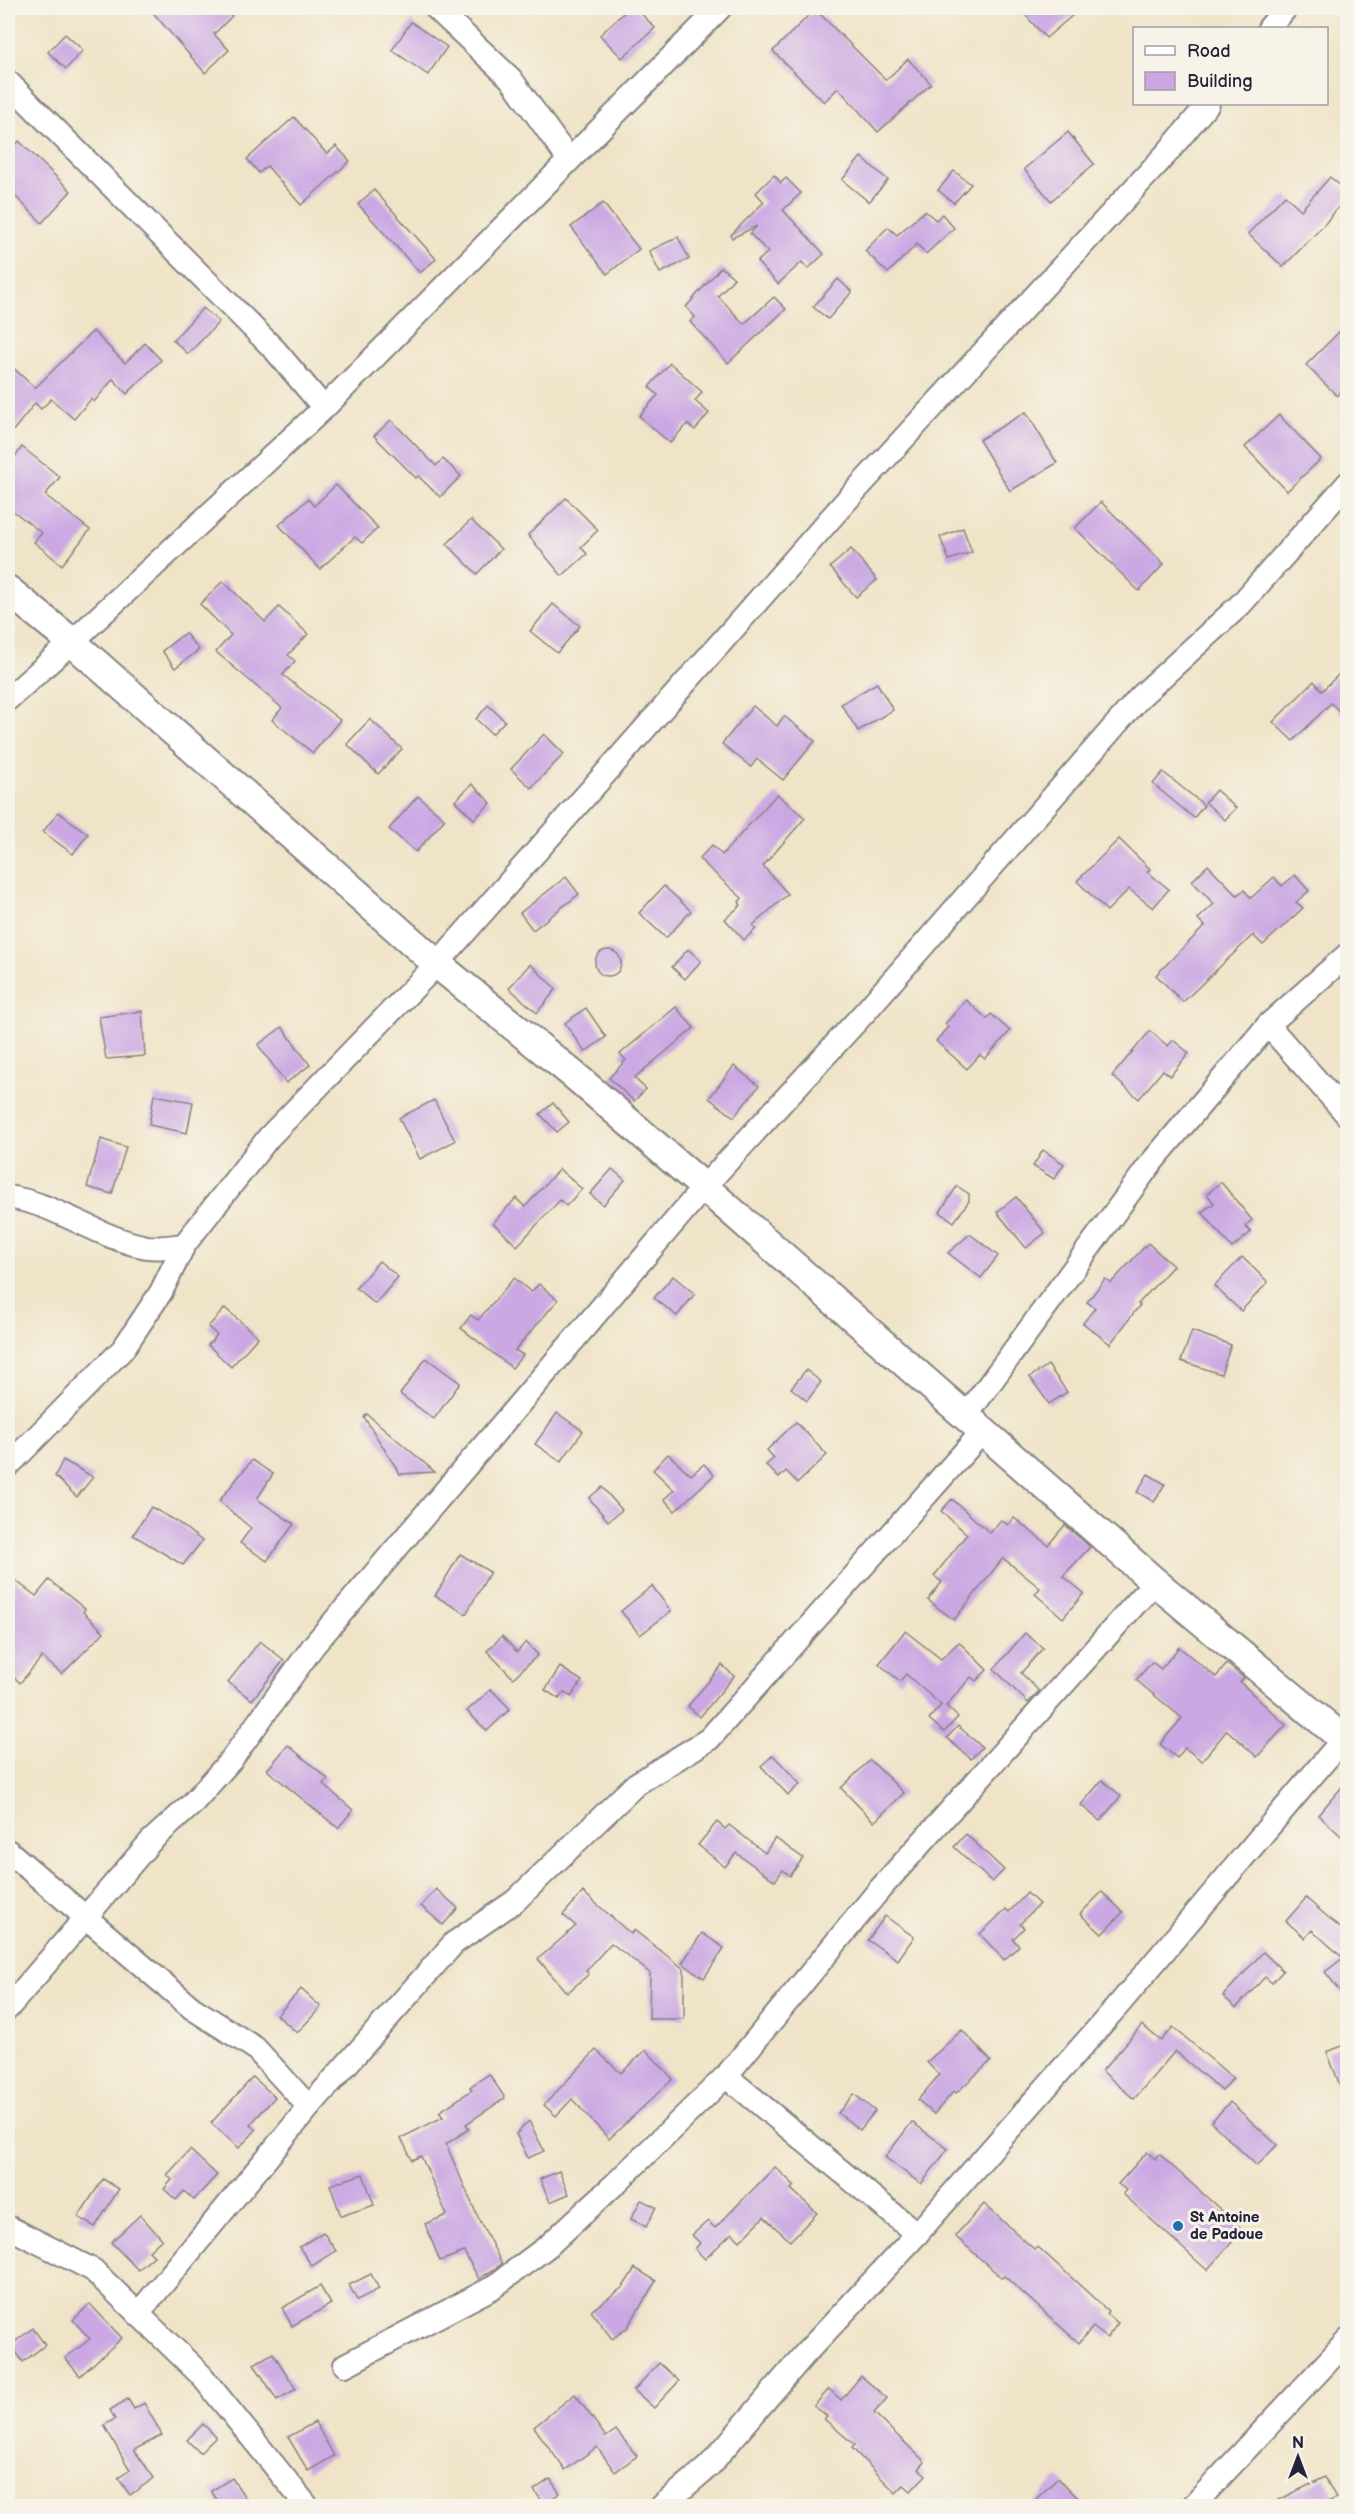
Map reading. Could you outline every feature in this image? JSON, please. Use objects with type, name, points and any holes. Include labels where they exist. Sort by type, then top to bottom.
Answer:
[{"type":"main road","points":[[8,590],[72,642],[437,964],[575,1076],[1155,1582],[1345,1741]]},
{"type":"street","points":[[436,8],[511,79],[569,160]]},
{"type":"street","points":[[8,699],[324,408],[720,8]]},
{"type":"street","points":[[1270,27],[1286,8]]},
{"type":"street","points":[[8,82],[275,350],[324,408]]},
{"type":"street","points":[[8,1466],[123,1349],[161,1292],[184,1245],[269,1137],[437,964],[846,501],[1167,153],[1207,105]]},
{"type":"street","points":[[8,2008],[83,1918],[151,1842],[190,1805],[231,1760],[314,1645],[704,1187],[865,1012],[1140,697],[1241,604],[1347,483]]},
{"type":"street","points":[[138,2314],[309,2107],[453,1943],[515,1901],[636,1784],[709,1739],[975,1424],[1151,1163],[1268,1025],[1347,954]]},
{"type":"street","points":[[1268,1025],[1347,1116]]},
{"type":"street","points":[[8,1197],[30,1200],[67,1215],[101,1233],[149,1247],[184,1245]]},
{"type":"street","points":[[345,2366],[492,2288],[548,2246],[618,2182],[726,2076],[880,1889],[1155,1582]]},
{"type":"street","points":[[662,2506],[709,2466],[803,2356],[917,2234],[1122,2002],[1345,1741]]},
{"type":"street","points":[[8,1851],[83,1918],[192,2008],[255,2048],[309,2107]]},
{"type":"street","points":[[726,2076],[917,2234]]},
{"type":"street","points":[[8,2227],[93,2270],[201,2375],[307,2506]]},
{"type":"street","points":[[1193,2506],[1347,2340]]},
{"type":"building","points":[[149,8],[224,8],[232,16],[214,34],[229,50],[205,73]]},
{"type":"building","points":[[629,8],[636,8],[655,28],[622,58],[600,35]]},
{"type":"building","points":[[1019,8],[1081,8],[1046,38]]},
{"type":"building","points":[[815,9],[886,80],[908,59],[931,84],[878,132],[838,88],[824,102],[773,51]]},
{"type":"building","points":[[411,22],[447,47],[428,75],[392,50]]},
{"type":"building","points":[[65,34],[83,50],[66,69],[48,52]]},
{"type":"building","points":[[294,117],[327,154],[336,146],[350,161],[301,205],[267,166],[259,173],[247,159]]},
{"type":"building","points":[[1068,132],[1094,164],[1051,201],[1024,169]]},
{"type":"building","points":[[19,141],[71,191],[42,223],[8,189],[8,153]]},
{"type":"building","points":[[861,157],[888,180],[869,202],[842,180]]},
{"type":"building","points":[[954,171],[971,184],[954,203],[938,190]]},
{"type":"building","points":[[774,175],[781,183],[786,178],[801,193],[783,210],[824,254],[808,269],[802,262],[778,284],[757,262],[768,252],[750,234],[757,226],[732,238],[731,235],[764,202],[756,193]]},
{"type":"building","points":[[1330,177],[1347,191],[1347,197],[1323,226],[1283,267],[1248,234],[1285,195],[1301,210]]},
{"type":"building","points":[[374,190],[436,259],[420,273],[358,204]]},
{"type":"building","points":[[603,203],[639,249],[607,274],[571,227]]},
{"type":"building","points":[[925,211],[936,220],[942,214],[954,228],[926,254],[917,244],[888,273],[865,251],[888,227],[897,235]]},
{"type":"building","points":[[678,237],[689,259],[660,273],[649,251]]},
{"type":"building","points":[[721,267],[734,278],[718,296],[744,324],[774,297],[786,309],[728,363],[690,322],[695,317],[686,307]]},
{"type":"building","points":[[838,279],[852,292],[828,319],[813,307]]},
{"type":"building","points":[[203,308],[219,322],[188,354],[173,340]]},
{"type":"building","points":[[1347,324],[1347,385],[1337,396],[1306,365]]},
{"type":"building","points":[[93,331],[125,363],[145,343],[161,360],[127,394],[113,379],[94,402],[91,399],[74,419],[51,399],[41,409],[35,403],[8,437],[8,363],[35,388]]},
{"type":"building","points":[[670,363],[702,392],[695,401],[709,413],[695,430],[687,424],[670,443],[639,416],[658,395],[649,387]]},
{"type":"building","points":[[1026,412],[1057,463],[1010,491],[979,440]]},
{"type":"building","points":[[1279,415],[1321,459],[1287,491],[1245,447]]},
{"type":"building","points":[[391,420],[436,466],[443,459],[461,476],[440,497],[418,476],[416,478],[374,436]]},
{"type":"building","points":[[22,447],[60,477],[45,495],[90,530],[62,565],[34,542],[42,533],[8,507],[8,466]]},
{"type":"building","points":[[336,485],[378,528],[362,543],[355,537],[320,569],[279,525],[308,499],[314,506]]},
{"type":"building","points":[[566,498],[598,530],[581,547],[587,554],[562,576],[528,535]]},
{"type":"building","points":[[1101,502],[1164,564],[1139,591],[1075,528]]},
{"type":"building","points":[[471,520],[501,549],[477,574],[447,544]]},
{"type":"building","points":[[963,528],[972,552],[949,560],[940,537]]},
{"type":"building","points":[[851,549],[877,580],[856,597],[830,567]]},
{"type":"building","points":[[223,581],[265,622],[279,607],[308,634],[288,655],[295,661],[283,675],[340,720],[313,753],[272,720],[282,708],[216,652],[231,635],[200,604]]},
{"type":"building","points":[[553,604],[580,626],[557,653],[530,631]]},
{"type":"building","points":[[185,633],[199,650],[175,668],[162,651]]},
{"type":"building","points":[[1347,666],[1347,719],[1331,703],[1293,741],[1273,722],[1314,681],[1322,691]]},
{"type":"building","points":[[877,683],[893,710],[858,731],[841,704]]},
{"type":"building","points":[[488,705],[505,721],[492,734],[476,719]]},
{"type":"building","points":[[753,706],[777,726],[784,716],[815,741],[783,780],[757,759],[751,767],[722,744]]},
{"type":"building","points":[[370,719],[402,749],[378,774],[347,744]]},
{"type":"building","points":[[544,734],[564,754],[531,788],[511,769]]},
{"type":"building","points":[[1163,772],[1204,805],[1194,818],[1153,784]]},
{"type":"building","points":[[472,784],[491,803],[474,819],[455,801]]},
{"type":"building","points":[[1216,790],[1236,808],[1225,820],[1205,802]]},
{"type":"building","points":[[777,794],[805,818],[763,866],[788,894],[753,925],[756,929],[744,940],[725,919],[741,905],[739,902],[742,898],[699,859],[712,845],[722,855]]},
{"type":"building","points":[[418,796],[445,819],[416,852],[389,829]]},
{"type":"building","points":[[58,812],[88,834],[73,854],[43,832]]},
{"type":"building","points":[[1119,839],[1150,869],[1147,872],[1169,889],[1153,908],[1129,889],[1107,911],[1077,881]]},
{"type":"building","points":[[1208,865],[1237,895],[1244,890],[1251,898],[1274,877],[1282,886],[1295,875],[1309,891],[1296,902],[1303,908],[1263,945],[1253,935],[1183,1002],[1156,975],[1205,926],[1198,919],[1214,904],[1192,881]]},
{"type":"building","points":[[566,877],[579,894],[533,930],[520,913]]},
{"type":"building","points":[[664,886],[691,911],[666,938],[639,913]]},
{"type":"building","points":[[688,949],[701,961],[685,979],[672,967]]},
{"type":"building","points":[[608,950],[617,954],[621,963],[617,972],[608,976],[599,972],[595,963],[599,954]]},
{"type":"building","points":[[530,964],[556,989],[537,1013],[509,988]]},
{"type":"building","points":[[966,1000],[987,1019],[991,1014],[1010,1031],[985,1059],[980,1055],[967,1069],[936,1041],[948,1027],[945,1024]]},
{"type":"building","points":[[676,1007],[694,1028],[634,1078],[646,1089],[634,1101],[609,1078],[626,1060],[620,1054]]},
{"type":"building","points":[[586,1008],[606,1037],[585,1052],[565,1023]]},
{"type":"building","points":[[142,1011],[145,1056],[106,1059],[99,1017]]},
{"type":"building","points":[[282,1027],[310,1065],[286,1083],[258,1045]]},
{"type":"building","points":[[1150,1031],[1168,1046],[1173,1040],[1189,1053],[1170,1076],[1163,1070],[1139,1099],[1112,1076]]},
{"type":"building","points":[[734,1066],[759,1086],[734,1117],[709,1098]]},
{"type":"building","points":[[154,1095],[193,1102],[187,1133],[149,1125]]},
{"type":"building","points":[[434,1100],[455,1141],[420,1159],[399,1118]]},
{"type":"building","points":[[553,1103],[569,1122],[557,1132],[540,1114]]},
{"type":"building","points":[[101,1139],[126,1147],[112,1194],[87,1187]]},
{"type":"building","points":[[1043,1150],[1064,1164],[1054,1179],[1033,1166]]},
{"type":"building","points":[[559,1169],[582,1189],[566,1206],[560,1200],[517,1246],[493,1223],[516,1198],[525,1207]]},
{"type":"building","points":[[612,1169],[625,1180],[603,1205],[590,1194]]},
{"type":"building","points":[[1221,1182],[1252,1220],[1245,1226],[1251,1232],[1232,1248],[1202,1212],[1214,1203],[1207,1194]]},
{"type":"building","points":[[957,1186],[969,1194],[969,1201],[954,1222],[940,1212]]},
{"type":"building","points":[[1016,1197],[1045,1233],[1026,1248],[997,1212]]},
{"type":"building","points":[[970,1234],[998,1256],[981,1278],[948,1253]]},
{"type":"building","points":[[1148,1243],[1173,1266],[1138,1304],[1140,1305],[1110,1344],[1083,1323],[1095,1308],[1087,1302],[1105,1279],[1111,1283]]},
{"type":"building","points":[[1242,1257],[1268,1282],[1241,1311],[1214,1286]]},
{"type":"building","points":[[379,1261],[398,1277],[375,1304],[356,1288]]},
{"type":"building","points":[[673,1276],[695,1294],[677,1316],[654,1298]]},
{"type":"building","points":[[514,1278],[531,1292],[539,1284],[558,1300],[515,1350],[523,1355],[512,1368],[461,1328],[471,1315],[478,1320]]},
{"type":"building","points":[[225,1308],[258,1337],[231,1367],[208,1345],[217,1335],[208,1327]]},
{"type":"building","points":[[1192,1331],[1231,1345],[1221,1374],[1181,1361]]},
{"type":"building","points":[[426,1358],[460,1383],[434,1419],[400,1394]]},
{"type":"building","points":[[1048,1365],[1067,1392],[1049,1404],[1030,1377]]},
{"type":"building","points":[[806,1370],[821,1382],[807,1401],[791,1388]]},
{"type":"building","points":[[557,1413],[583,1431],[561,1462],[535,1444]]},
{"type":"building","points":[[367,1414],[435,1472],[400,1474],[364,1417]]},
{"type":"building","points":[[796,1422],[827,1455],[798,1483],[786,1471],[779,1478],[766,1465],[774,1458],[767,1450]]},
{"type":"building","points":[[668,1454],[691,1475],[704,1464],[714,1475],[675,1511],[664,1499],[674,1490],[653,1470]]},
{"type":"building","points":[[63,1460],[93,1477],[77,1497],[55,1476]]},
{"type":"building","points":[[252,1460],[273,1474],[257,1499],[294,1524],[267,1561],[240,1543],[251,1528],[219,1501]]},
{"type":"building","points":[[1148,1474],[1165,1484],[1154,1502],[1137,1492]]},
{"type":"building","points":[[602,1487],[622,1510],[608,1521],[589,1498]]},
{"type":"building","points":[[952,1499],[990,1533],[1001,1520],[1008,1525],[1014,1518],[1048,1545],[1065,1525],[1090,1547],[1063,1576],[1084,1593],[1063,1618],[1035,1594],[1040,1588],[1003,1558],[954,1620],[928,1600],[942,1582],[934,1576],[967,1534],[941,1511]]},
{"type":"building","points":[[151,1507],[176,1521],[202,1541],[183,1565],[133,1535]]},
{"type":"building","points":[[460,1554],[490,1572],[466,1614],[435,1596]]},
{"type":"building","points":[[8,1575],[36,1596],[49,1580],[85,1609],[83,1612],[104,1632],[62,1674],[42,1657],[20,1683],[8,1671]]},
{"type":"building","points":[[652,1586],[671,1611],[640,1635],[621,1611]]},
{"type":"building","points":[[905,1631],[941,1659],[959,1642],[987,1670],[976,1681],[971,1677],[946,1706],[958,1717],[944,1732],[929,1719],[941,1705],[906,1674],[900,1681],[879,1664]]},
{"type":"building","points":[[1025,1633],[1043,1648],[1021,1673],[1039,1691],[1028,1703],[994,1669]]},
{"type":"building","points":[[502,1636],[517,1652],[526,1642],[538,1655],[513,1678],[487,1651]]},
{"type":"building","points":[[260,1641],[284,1660],[252,1700],[228,1682]]},
{"type":"building","points":[[1179,1647],[1216,1677],[1227,1664],[1244,1678],[1240,1682],[1286,1725],[1257,1757],[1227,1730],[1202,1761],[1185,1748],[1177,1758],[1160,1744],[1182,1718],[1136,1680],[1152,1662],[1161,1669]]},
{"type":"building","points":[[722,1665],[734,1676],[700,1717],[688,1706]]},
{"type":"building","points":[[560,1667],[582,1681],[571,1697],[564,1692],[559,1699],[545,1690]]},
{"type":"building","points":[[491,1689],[510,1709],[487,1731],[467,1711]]},
{"type":"building","points":[[958,1726],[982,1747],[971,1759],[947,1738]]},
{"type":"building","points":[[288,1745],[328,1779],[323,1784],[353,1810],[338,1828],[267,1770]]},
{"type":"building","points":[[773,1755],[800,1784],[788,1795],[761,1766]]},
{"type":"building","points":[[870,1760],[904,1793],[874,1822],[841,1788]]},
{"type":"building","points":[[1102,1780],[1121,1796],[1100,1821],[1081,1805]]},
{"type":"building","points":[[1347,1781],[1347,1841],[1318,1815]]},
{"type":"building","points":[[717,1822],[725,1829],[729,1825],[765,1853],[775,1838],[803,1858],[790,1876],[783,1870],[775,1881],[736,1853],[725,1867],[698,1845]]},
{"type":"building","points":[[966,1834],[1004,1870],[992,1882],[954,1847]]},
{"type":"building","points":[[436,1889],[458,1908],[443,1925],[421,1906]]},
{"type":"building","points":[[583,1892],[631,1934],[634,1930],[684,1969],[684,2019],[649,2019],[650,1973],[611,1943],[586,1971],[589,1974],[567,1993],[538,1959],[576,1926],[563,1915]]},
{"type":"building","points":[[1102,1892],[1123,1912],[1102,1934],[1080,1914]]},
{"type":"building","points":[[1027,1893],[1039,1904],[1020,1924],[1024,1928],[1013,1939],[1019,1946],[1004,1960],[980,1934],[1006,1909],[1009,1912]]},
{"type":"building","points":[[1306,1898],[1347,1934],[1347,2000],[1325,1972],[1343,1958],[1312,1930],[1305,1938],[1286,1921]]},
{"type":"building","points":[[885,1916],[914,1937],[898,1960],[868,1940]]},
{"type":"building","points":[[702,1933],[724,1948],[704,1978],[682,1963]]},
{"type":"building","points":[[1263,1952],[1283,1971],[1272,1983],[1265,1977],[1236,2008],[1223,1996]]},
{"type":"building","points":[[301,1989],[321,2007],[297,2033],[277,2015]]},
{"type":"building","points":[[1142,2025],[1161,2041],[1173,2027],[1233,2078],[1222,2091],[1175,2051],[1134,2099],[1102,2071]]},
{"type":"building","points":[[962,2030],[991,2061],[956,2093],[954,2091],[934,2114],[918,2100],[939,2075],[927,2062]]},
{"type":"building","points":[[1347,2044],[1347,2101],[1346,2101],[1327,2052]]},
{"type":"building","points":[[596,2050],[621,2073],[646,2050],[673,2079],[609,2139],[572,2099],[556,2116],[544,2105]]},
{"type":"building","points":[[489,2074],[505,2098],[466,2124],[469,2129],[446,2144],[476,2213],[502,2264],[479,2279],[464,2252],[440,2261],[425,2224],[447,2215],[421,2156],[412,2160],[401,2138],[443,2117],[439,2112],[472,2090],[470,2087]]},
{"type":"building","points":[[253,2077],[275,2097],[250,2125],[256,2130],[239,2148],[211,2123]]},
{"type":"building","points":[[854,2094],[875,2111],[860,2130],[838,2113]]},
{"type":"building","points":[[1230,2102],[1277,2145],[1257,2166],[1211,2122]]},
{"type":"building","points":[[529,2121],[544,2151],[528,2158],[516,2134]]},
{"type":"building","points":[[912,2122],[948,2149],[921,2184],[885,2157]]},
{"type":"building","points":[[190,2150],[217,2175],[194,2200],[184,2191],[176,2200],[164,2189],[172,2180],[167,2175]]},
{"type":"building","points":[[1147,2152],[1155,2159],[1159,2154],[1243,2230],[1207,2270],[1123,2194],[1126,2190],[1118,2184]]},
{"type":"building","points":[[775,2167],[795,2186],[791,2189],[817,2213],[790,2241],[764,2217],[740,2241],[732,2233],[705,2259],[695,2249],[700,2243],[692,2235],[708,2221],[715,2228]]},
{"type":"building","points":[[559,2171],[569,2194],[550,2202],[540,2179]]},
{"type":"building","points":[[363,2174],[374,2205],[341,2216],[330,2185]]},
{"type":"building","points":[[103,2179],[119,2189],[95,2227],[78,2217]]},
{"type":"building","points":[[641,2200],[656,2207],[646,2227],[631,2219]]},
{"type":"building","points":[[984,2204],[1035,2250],[1038,2247],[1108,2311],[1106,2314],[1118,2323],[1107,2338],[1093,2327],[1079,2343],[955,2236]]},
{"type":"building","points":[[140,2215],[162,2239],[149,2251],[154,2256],[138,2270],[111,2242]]},
{"type":"building","points":[[323,2232],[336,2251],[312,2266],[299,2247]]},
{"type":"building","points":[[635,2268],[656,2281],[627,2328],[612,2339],[591,2311],[623,2287]]},
{"type":"building","points":[[371,2274],[379,2289],[357,2300],[349,2285]]},
{"type":"building","points":[[320,2286],[331,2304],[292,2326],[282,2308]]},
{"type":"building","points":[[90,2304],[122,2338],[80,2376],[65,2358],[90,2339],[73,2320]]},
{"type":"building","points":[[33,2328],[45,2345],[23,2362],[11,2345]]},
{"type":"building","points":[[273,2353],[296,2389],[277,2400],[254,2364]]},
{"type":"building","points":[[659,2363],[679,2381],[654,2408],[634,2390]]},
{"type":"building","points":[[861,2376],[887,2398],[874,2413],[925,2462],[919,2469],[926,2475],[911,2491],[904,2485],[896,2493],[852,2448],[855,2445],[824,2419],[827,2416],[814,2406],[829,2389],[841,2400]]},
{"type":"building","points":[[575,2394],[606,2437],[616,2430],[637,2456],[615,2472],[597,2447],[565,2470],[534,2427]]},
{"type":"building","points":[[128,2399],[134,2409],[144,2403],[162,2435],[134,2450],[154,2478],[130,2495],[118,2478],[130,2470],[104,2425],[115,2419],[110,2410]]},
{"type":"building","points":[[315,2422],[334,2456],[308,2471],[288,2437]]},
{"type":"building","points":[[203,2424],[216,2437],[200,2453],[187,2440]]},
{"type":"building","points":[[1325,2477],[1336,2498],[1320,2506],[1267,2506]]},
{"type":"building","points":[[232,2478],[251,2506],[221,2506],[211,2491]]},
{"type":"building","points":[[1058,2478],[1086,2506],[1029,2506]]},
{"type":"building","points":[[550,2479],[560,2493],[544,2504],[534,2490]]},
{"type":"place","name":"St Antoine de Padoue","points":[[1178,2226]]}]
